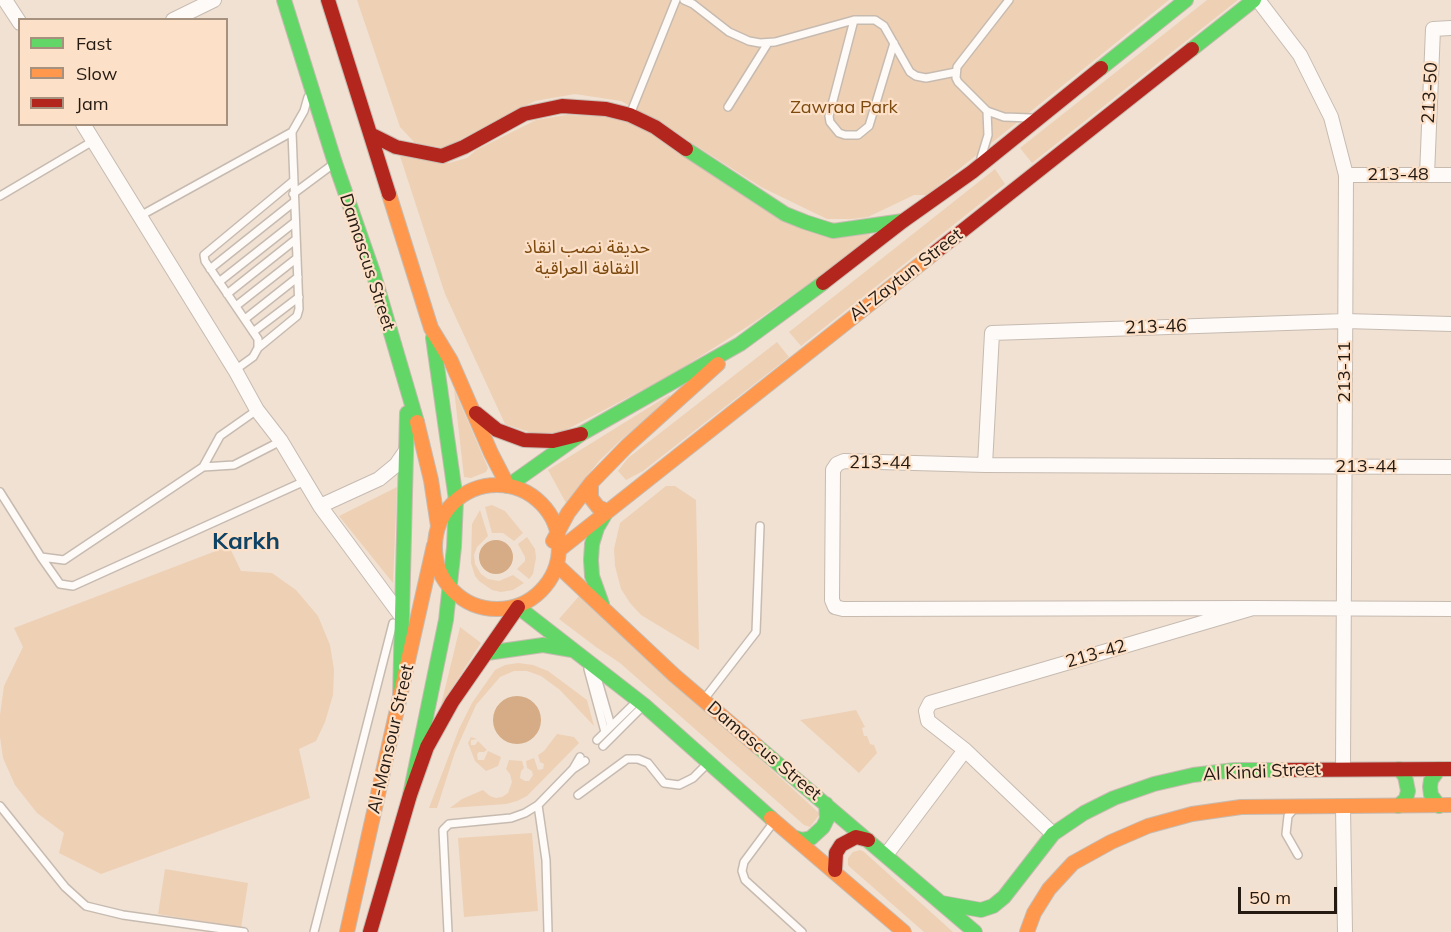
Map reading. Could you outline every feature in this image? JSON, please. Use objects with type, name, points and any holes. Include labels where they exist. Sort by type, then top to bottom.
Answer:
[{"type":"main road","name":"Damascus Street","points":[[284,0],[335,163],[373,272],[420,433],[431,480],[438,526]]},
{"type":"main road","points":[[328,0],[431,328],[456,500],[450,589],[440,654],[410,795]]},
{"type":"main road","points":[[508,486],[581,434],[740,344],[972,172],[1186,0]]},
{"type":"main road","name":"Al-Zaytun Street","points":[[559,550],[1256,0]]},
{"type":"main road","points":[[372,135],[396,147],[442,156],[464,147],[524,114],[562,106],[606,109],[630,115],[655,127],[732,180],[786,214],[805,222],[833,231],[847,231],[903,221]]},
{"type":"main road","points":[[431,328],[451,361],[508,486]]},
{"type":"main road","points":[[542,624],[543,571],[557,531],[591,483],[615,457],[740,344]]},
{"type":"main road","points":[[400,697],[400,615],[407,448],[406,388]]},
{"type":"main road","points":[[475,412],[497,430],[524,440],[553,441],[581,434]]},
{"type":"main road","points":[[591,483],[591,498],[598,507],[607,511],[597,526],[591,560],[596,592],[603,607]]},
{"type":"main road","points":[[434,545],[441,576],[450,589],[463,601],[480,608],[497,610],[518,607],[530,601],[551,580],[557,565],[559,550],[557,531],[550,515],[539,501],[525,491],[508,486],[479,487],[456,500],[445,512],[438,526]]},
{"type":"main road","name":"Al-Mansour Street","points":[[347,932],[438,526]]},
{"type":"main road","name":"Damascus Street","points":[[557,565],[674,675],[975,932]]},
{"type":"main road","points":[[518,607],[641,702],[904,932]]},
{"type":"main road","name":"Al-Mansour Street","points":[[370,932],[410,795],[427,747],[452,702],[518,607]]},
{"type":"main road","points":[[487,653],[543,645],[585,658]]},
{"type":"main road","points":[[1398,806],[1406,799],[1408,791],[1405,776],[1399,769]]},
{"type":"main road","points":[[1445,769],[1431,780],[1430,787],[1431,795],[1445,805]]},
{"type":"main road","name":"Al Kindi Street","points":[[942,903],[981,910],[993,906],[1004,897],[1053,834],[1084,813],[1114,798],[1154,784],[1193,775],[1235,770],[1445,769]]},
{"type":"main road","points":[[796,838],[802,840],[818,834],[827,819],[826,804]]},
{"type":"main road","name":"Al Kindi Street","points":[[1027,932],[1034,913],[1049,889],[1073,863],[1111,842],[1148,826],[1192,814],[1241,807],[1445,805]]},
{"type":"main road","points":[[835,870],[834,862],[841,845],[856,837],[868,840]]},
{"type":"street","points":[[5,0],[18,20]]},
{"type":"street","points":[[177,18],[214,0]]},
{"type":"street","name":"213-11","points":[[1256,0],[1300,55],[1331,117],[1346,175],[1343,768]]},
{"type":"street","name":"213-50","points":[[1427,175],[1433,29],[1451,28]]},
{"type":"street","points":[[84,126],[235,370],[257,411],[280,441],[320,506],[400,615]]},
{"type":"street","name":"213-48","points":[[1346,175],[1451,175]]},
{"type":"street","name":"213-46","points":[[985,465],[992,333],[1345,321],[1451,324]]},
{"type":"street","points":[[320,506],[379,479],[396,465],[407,448]]},
{"type":"street","name":"213-44","points":[[1253,608],[843,609],[835,607],[832,600],[833,470],[837,464],[844,461],[985,465],[1451,467]]},
{"type":"street","name":"213-42","points":[[1053,834],[964,750],[928,720],[926,711],[930,703],[1253,608],[1451,609]]},
{"type":"street","points":[[886,855],[964,750]]},
{"type":"street","points":[[1343,807],[1345,932]]},
{"type":"lane","points":[[630,115],[676,0]]},
{"type":"lane","points":[[684,0],[693,4],[738,38],[768,43],[854,20],[869,19],[880,23],[887,31],[910,72],[916,76],[926,78],[956,72]]},
{"type":"lane","points":[[1009,0],[960,63],[956,72],[958,82],[987,111],[1013,119],[1041,115]]},
{"type":"lane","points":[[854,20],[829,116],[830,122],[839,133],[858,135],[869,126],[894,43]]},
{"type":"lane","points":[[728,107],[768,43]]},
{"type":"lane","points":[[140,216],[292,132],[302,116],[307,101],[307,73]]},
{"type":"lane","points":[[972,172],[987,143],[989,127],[987,111]]},
{"type":"lane","points":[[235,370],[253,357],[258,348],[297,316],[299,309],[292,182],[292,132]]},
{"type":"lane","points":[[0,196],[93,141]]},
{"type":"lane","points":[[293,194],[335,163]]},
{"type":"lane","points":[[258,348],[258,339],[204,259],[206,253],[292,182]]},
{"type":"lane","points":[[210,269],[294,202]]},
{"type":"lane","points":[[219,282],[295,222]]},
{"type":"lane","points":[[227,294],[296,240]]},
{"type":"lane","points":[[236,306],[297,258]]},
{"type":"lane","points":[[245,319],[298,277]]},
{"type":"lane","points":[[253,332],[299,297]]},
{"type":"lane","points":[[41,557],[64,560],[203,467],[220,436],[257,411]]},
{"type":"lane","points":[[203,467],[234,465],[280,441]]},
{"type":"lane","points":[[0,492],[60,584],[73,586],[305,481]]},
{"type":"lane","points":[[704,700],[756,632],[760,526]]},
{"type":"lane","points":[[314,932],[400,615]]},
{"type":"lane","points":[[585,658],[611,726]]},
{"type":"lane","points":[[585,658],[605,732]]},
{"type":"lane","points":[[597,740],[641,702]]},
{"type":"lane","points":[[603,746],[641,702]]},
{"type":"lane","points":[[448,932],[443,830],[449,824],[511,818],[525,813],[538,805],[583,759]]},
{"type":"lane","points":[[579,795],[627,759],[638,759],[648,763],[664,783],[679,785],[693,778],[709,762]]},
{"type":"lane","points":[[538,805],[546,860],[548,932]]},
{"type":"lane","points":[[0,806],[65,887],[86,906],[123,915],[243,932]]},
{"type":"lane","points":[[1298,855],[1287,838],[1286,829],[1288,816],[1291,811],[1299,807]]},
{"type":"lane","points":[[774,820],[744,862],[742,871],[745,880],[802,932]]},
{"type":"green space","name":"Zawraa Park","points":[[357,0],[1169,0],[927,195],[914,195],[868,217],[827,219],[761,187],[659,122],[621,101],[575,94],[535,101],[444,148],[415,143],[400,127]]},
{"type":"green space","points":[[1207,0],[1238,0],[1032,163],[1020,148]]},
{"type":"green space","name":"حديقة نصب انقاذ الثقافة العراقية","points":[[566,115],[605,116],[642,127],[758,205],[871,231],[867,243],[753,323],[671,375],[562,432],[541,436],[505,424],[445,294],[400,156],[449,163],[467,158],[476,150],[536,120]]},
{"type":"green space","points":[[995,169],[1005,184],[801,346],[789,332]]},
{"type":"green space","points":[[777,342],[789,357],[643,471],[626,480],[618,471],[628,458]]},
{"type":"green space","points":[[454,389],[488,468],[486,472],[471,478],[464,477]]},
{"type":"green space","points":[[669,395],[672,398],[599,461],[566,503],[548,470]]},
{"type":"green space","points":[[666,486],[675,486],[696,500],[699,650],[641,615],[621,589],[615,566],[614,549],[620,523]]},
{"type":"green space","points":[[397,487],[393,583],[339,516]]},
{"type":"green space","points":[[492,505],[505,511],[523,533],[514,541],[503,533],[492,533],[485,507]]},
{"type":"green space","points":[[480,510],[488,536],[477,547],[474,555],[475,564],[481,574],[488,579],[499,581],[513,575],[524,583],[513,590],[501,592],[492,590],[475,576],[471,563],[472,524]]},
{"type":"green space","points":[[527,537],[535,549],[536,558],[533,574],[529,579],[517,569],[525,561],[518,544]]},
{"type":"green space","points":[[229,546],[241,571],[272,573],[296,590],[318,616],[330,645],[334,670],[333,695],[325,722],[316,741],[299,749],[310,798],[101,874],[59,853],[64,833],[37,813],[15,785],[3,758],[0,715],[4,686],[23,647],[14,628]]},
{"type":"green space","points":[[580,595],[820,814],[810,827],[804,825],[620,663],[559,619]]},
{"type":"green space","points":[[460,627],[481,643],[441,705]]},
{"type":"green space","points":[[518,663],[533,665],[548,671],[587,700],[594,726],[560,690],[541,676],[527,671],[514,671],[500,677],[476,705],[455,752],[437,808],[429,808],[459,729],[472,703],[495,670],[505,665]]},
{"type":"green space","points":[[856,710],[865,727],[862,728],[864,736],[867,736],[870,744],[874,745],[877,753],[859,773],[800,720]]},
{"type":"green space","points":[[557,734],[574,737],[579,743],[527,796],[506,804],[450,808],[462,799],[483,790],[496,798],[508,793],[512,782],[506,769],[509,760],[522,761],[524,768],[520,778],[529,781],[533,775],[532,771],[527,768],[526,761],[534,758],[538,770],[543,769],[544,764],[540,762],[538,755]]},
{"type":"green space","points":[[471,737],[477,739],[471,740],[471,745],[475,745],[478,741],[487,750],[477,754],[478,760],[484,760],[488,751],[501,757],[498,766],[486,771],[475,761],[468,743]]},
{"type":"green space","points":[[532,833],[538,911],[464,917],[458,838]]},
{"type":"green space","points":[[860,850],[953,932],[924,932],[851,868],[848,865],[848,858],[853,852]]},
{"type":"green space","points":[[165,869],[248,883],[241,928],[158,914]]},
{"type":"shaded area","points":[[496,540],[508,545],[513,557],[508,569],[496,574],[484,569],[479,557],[484,545]]},
{"type":"shaded area","points":[[512,696],[522,696],[534,703],[541,715],[541,725],[534,737],[522,744],[512,744],[497,733],[493,725],[493,715],[504,700]]},
{"type":"traffic: fast","points":[[284,0],[335,163],[373,272],[417,422]]},
{"type":"traffic: fast","points":[[1101,68],[1186,0]]},
{"type":"traffic: fast","points":[[1192,49],[1254,0]]},
{"type":"traffic: fast","points":[[686,149],[785,214],[805,222],[833,231],[903,221]]},
{"type":"traffic: fast","points":[[508,486],[581,434],[740,344],[823,283]]},
{"type":"traffic: fast","points":[[410,795],[446,620],[454,547],[456,500],[433,338]]},
{"type":"traffic: fast","points":[[400,697],[407,413]]},
{"type":"traffic: fast","points":[[602,604],[592,576],[591,560],[592,544],[597,528],[607,511]]},
{"type":"traffic: fast","points":[[518,607],[644,705],[771,818]]},
{"type":"traffic: fast","points":[[487,653],[543,645],[572,650]]},
{"type":"traffic: fast","points":[[757,746],[975,932]]},
{"type":"traffic: fast","points":[[1398,806],[1406,799],[1408,791],[1405,776],[1399,769]]},
{"type":"traffic: fast","points":[[1439,769],[1431,780],[1430,787],[1431,795],[1439,806]]},
{"type":"traffic: fast","points":[[942,903],[981,910],[993,906],[1004,897],[1053,834],[1084,813],[1114,798],[1154,784],[1193,775],[1235,770],[1279,770]]},
{"type":"traffic: fast","points":[[796,838],[802,840],[811,838],[823,827],[827,819],[826,804]]},
{"type":"traffic: slow","points":[[389,194],[431,328],[451,361],[508,486]]},
{"type":"traffic: slow","points":[[559,550],[933,254]]},
{"type":"traffic: slow","points":[[607,511],[598,507],[591,498],[591,483],[627,446],[718,364]]},
{"type":"traffic: slow","points":[[417,422],[431,480],[438,526]]},
{"type":"traffic: slow","points":[[553,541],[568,513],[591,483]]},
{"type":"traffic: slow","points":[[497,485],[521,489],[541,503],[555,523],[559,547],[555,571],[541,591],[521,605],[497,609],[473,605],[453,591],[439,571],[435,547],[439,523],[453,503],[473,489],[497,485]]},
{"type":"traffic: slow","points":[[347,932],[434,545]]},
{"type":"traffic: slow","points":[[557,565],[674,675],[757,746]]},
{"type":"traffic: slow","points":[[1027,932],[1034,913],[1049,889],[1073,863],[1111,842],[1148,826],[1192,814],[1241,807],[1451,805]]},
{"type":"traffic: slow","points":[[771,818],[904,932]]},
{"type":"traffic: jam","points":[[328,0],[389,194]]},
{"type":"traffic: jam","points":[[933,254],[1192,49]]},
{"type":"traffic: jam","points":[[823,283],[903,221],[972,172],[1101,68]]},
{"type":"traffic: jam","points":[[372,135],[396,147],[442,156],[464,147],[524,114],[562,106],[606,109],[630,115],[655,127],[686,149]]},
{"type":"traffic: jam","points":[[476,413],[497,430],[524,440],[553,441],[581,434]]},
{"type":"traffic: jam","points":[[370,932],[410,795],[427,747],[452,702],[518,607]]},
{"type":"traffic: jam","points":[[1279,770],[1451,769]]},
{"type":"traffic: jam","points":[[835,870],[836,853],[841,845],[856,837],[868,840]]},
{"type":"district","name":"Karkh","points":[[246,542]]}]
